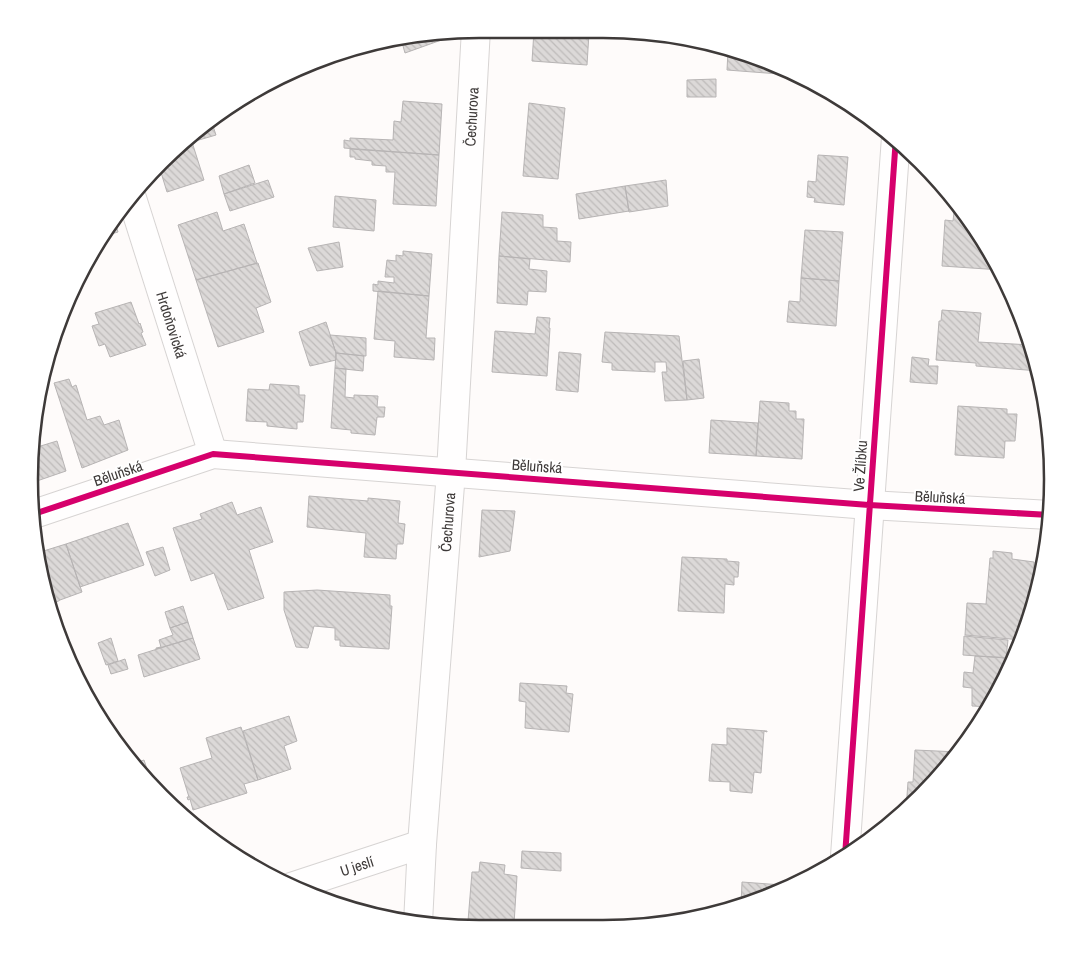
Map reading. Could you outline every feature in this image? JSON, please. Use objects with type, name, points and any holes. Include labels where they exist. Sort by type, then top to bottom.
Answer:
[{"type":"street","name":"Čechurova","points":[[418,917],[450,472],[475,38]]},
{"type":"street","name":"Ve Žlíbku","points":[[846,848],[895,148]]},
{"type":"street","name":"Hrdoňovická","points":[[135,203],[212,454]]},
{"type":"street","name":"Běluňská","points":[[38,512],[212,454],[869,505],[1043,515]]},
{"type":"street","name":"U jeslí","points":[[302,883],[422,844]]},
{"type":"building","points":[[446,38],[405,53],[403,44]]},
{"type":"building","points":[[534,38],[589,38],[587,65],[532,61]]},
{"type":"building","points":[[728,56],[778,74],[727,70]]},
{"type":"building","points":[[716,79],[716,97],[687,97],[687,80]]},
{"type":"building","points":[[403,101],[442,104],[439,155],[344,148],[344,140],[350,141],[350,138],[393,140],[394,121],[401,122]]},
{"type":"building","points":[[529,103],[565,108],[558,179],[523,176]]},
{"type":"building","points":[[213,127],[216,135],[195,141]]},
{"type":"building","points":[[192,143],[204,180],[167,192],[161,173]]},
{"type":"building","points":[[350,149],[439,155],[436,206],[393,204],[395,172],[386,172],[386,166],[372,165],[372,161],[350,157]]},
{"type":"building","points":[[818,155],[848,157],[844,205],[814,202],[815,198],[807,197],[808,181],[816,182]]},
{"type":"building","points":[[249,165],[255,183],[224,194],[219,176]]},
{"type":"building","points":[[268,180],[274,197],[230,211],[224,194]]},
{"type":"building","points":[[666,180],[668,206],[629,212],[625,186]]},
{"type":"building","points":[[625,186],[629,211],[579,219],[576,194]]},
{"type":"building","points":[[335,196],[376,200],[374,231],[333,227]]},
{"type":"building","points":[[217,212],[223,231],[244,224],[257,263],[196,280],[178,225]]},
{"type":"building","points":[[502,212],[543,215],[543,227],[557,228],[557,241],[571,242],[570,262],[499,256]]},
{"type":"building","points":[[954,212],[991,269],[942,266],[945,220],[953,221]]},
{"type":"building","points":[[805,230],[843,232],[839,281],[801,278]]},
{"type":"building","points":[[339,242],[343,267],[317,271],[308,248]]},
{"type":"building","points":[[403,251],[432,254],[429,296],[373,291],[373,284],[378,285],[378,281],[394,283],[394,277],[385,277],[387,260],[396,261],[396,255],[403,256]]},
{"type":"building","points":[[499,256],[530,259],[529,269],[547,271],[546,292],[528,291],[527,305],[497,303]]},
{"type":"building","points":[[258,263],[271,302],[256,308],[264,332],[218,347],[196,280]]},
{"type":"building","points":[[801,278],[839,281],[836,326],[787,322],[789,301],[800,302]]},
{"type":"building","points":[[378,291],[429,296],[426,338],[435,338],[434,360],[394,357],[395,341],[374,339]]},
{"type":"building","points":[[131,302],[140,323],[143,332],[141,333],[146,345],[110,357],[105,344],[99,346],[92,326],[99,324],[95,313]]},
{"type":"building","points":[[942,310],[981,313],[978,342],[1023,345],[1030,370],[976,366],[976,363],[936,360],[939,321],[941,321]]},
{"type":"building","points":[[537,317],[550,318],[547,376],[492,372],[495,331],[535,334]]},
{"type":"building","points":[[326,322],[336,353],[336,360],[310,366],[299,332]]},
{"type":"building","points":[[605,332],[679,336],[687,400],[665,401],[662,372],[667,372],[666,362],[655,362],[655,372],[612,370],[612,363],[602,362]]},
{"type":"building","points":[[330,335],[366,338],[366,356],[336,353]]},
{"type":"building","points":[[559,352],[581,354],[578,392],[556,390]]},
{"type":"building","points":[[336,353],[364,356],[363,371],[335,368]]},
{"type":"building","points":[[912,357],[929,359],[928,366],[938,366],[937,384],[910,382]]},
{"type":"building","points":[[699,359],[704,398],[687,400],[683,361]]},
{"type":"building","points":[[335,368],[346,369],[345,397],[354,398],[354,395],[378,396],[377,407],[385,407],[384,417],[377,417],[375,435],[351,433],[351,430],[331,428]]},
{"type":"building","points":[[69,379],[72,387],[76,385],[87,420],[100,416],[104,425],[119,420],[128,450],[82,468],[54,383]]},
{"type":"building","points":[[270,384],[299,386],[299,395],[305,395],[303,422],[297,422],[297,429],[267,426],[267,422],[246,421],[248,389],[269,390]]},
{"type":"building","points":[[760,401],[789,403],[789,411],[796,411],[796,419],[804,419],[802,459],[756,456]]},
{"type":"building","points":[[958,406],[1007,409],[1007,414],[1017,414],[1015,441],[1005,441],[1004,458],[955,455]]},
{"type":"building","points":[[711,420],[758,423],[756,456],[709,453]]},
{"type":"building","points":[[57,441],[66,471],[38,481],[38,447]]},
{"type":"building","points":[[309,496],[368,501],[368,498],[400,501],[398,523],[405,524],[403,544],[397,544],[396,559],[364,557],[366,533],[307,527]]},
{"type":"building","points":[[232,502],[237,515],[261,507],[273,542],[249,550],[264,598],[228,610],[214,573],[191,581],[173,528],[202,519],[200,514]]},
{"type":"building","points":[[482,510],[515,511],[510,551],[479,557]]},
{"type":"building","points":[[128,523],[144,565],[80,587],[66,544]]},
{"type":"building","points":[[66,544],[82,592],[56,603],[43,551]]},
{"type":"building","points":[[163,547],[170,570],[155,576],[146,552]]},
{"type":"building","points":[[993,551],[1012,553],[1012,559],[1034,562],[1029,593],[1014,639],[965,635],[967,603],[986,604],[990,558],[993,558]]},
{"type":"building","points":[[682,557],[727,559],[727,561],[739,562],[738,577],[734,577],[734,585],[725,584],[724,613],[678,611]]},
{"type":"building","points":[[317,590],[390,595],[390,606],[392,606],[389,649],[340,646],[340,640],[335,640],[335,628],[314,626],[308,648],[296,647],[284,610],[284,592]]},
{"type":"building","points":[[183,606],[188,622],[170,628],[165,612]]},
{"type":"building","points":[[188,622],[193,638],[156,649],[161,647],[159,640],[173,635],[170,628]]},
{"type":"building","points":[[964,636],[1008,640],[1006,658],[963,655]]},
{"type":"building","points":[[111,638],[118,661],[106,665],[98,643]]},
{"type":"building","points":[[193,638],[200,659],[144,677],[138,655]]},
{"type":"building","points":[[975,656],[1007,658],[981,706],[972,706],[972,688],[963,687],[964,672],[973,673]]},
{"type":"building","points":[[125,659],[128,669],[111,674],[108,665]]},
{"type":"building","points":[[520,683],[567,686],[566,693],[573,694],[569,732],[525,728],[526,702],[519,701]]},
{"type":"building","points":[[289,716],[297,741],[284,746],[291,769],[258,780],[243,731]]},
{"type":"building","points":[[241,727],[258,780],[244,784],[247,793],[193,810],[190,799],[188,800],[187,797],[189,797],[180,768],[212,758],[206,738]]},
{"type":"building","points":[[727,728],[767,731],[764,731],[761,773],[754,772],[752,793],[730,791],[730,782],[709,781],[712,744],[727,745]]},
{"type":"building","points":[[915,750],[950,752],[907,799],[908,782],[913,782]]},
{"type":"building","points":[[144,760],[148,771],[147,770],[140,761]]},
{"type":"building","points":[[522,851],[561,853],[561,871],[521,868]]},
{"type":"building","points":[[480,862],[505,865],[504,874],[517,876],[514,920],[468,920],[472,872],[479,872]]},
{"type":"building","points":[[742,882],[777,885],[772,887],[741,898]]},
{"type":"cycle path","points":[[846,847],[895,148]]},
{"type":"cycle path","points":[[38,512],[213,454],[869,505],[1043,515]]}]
